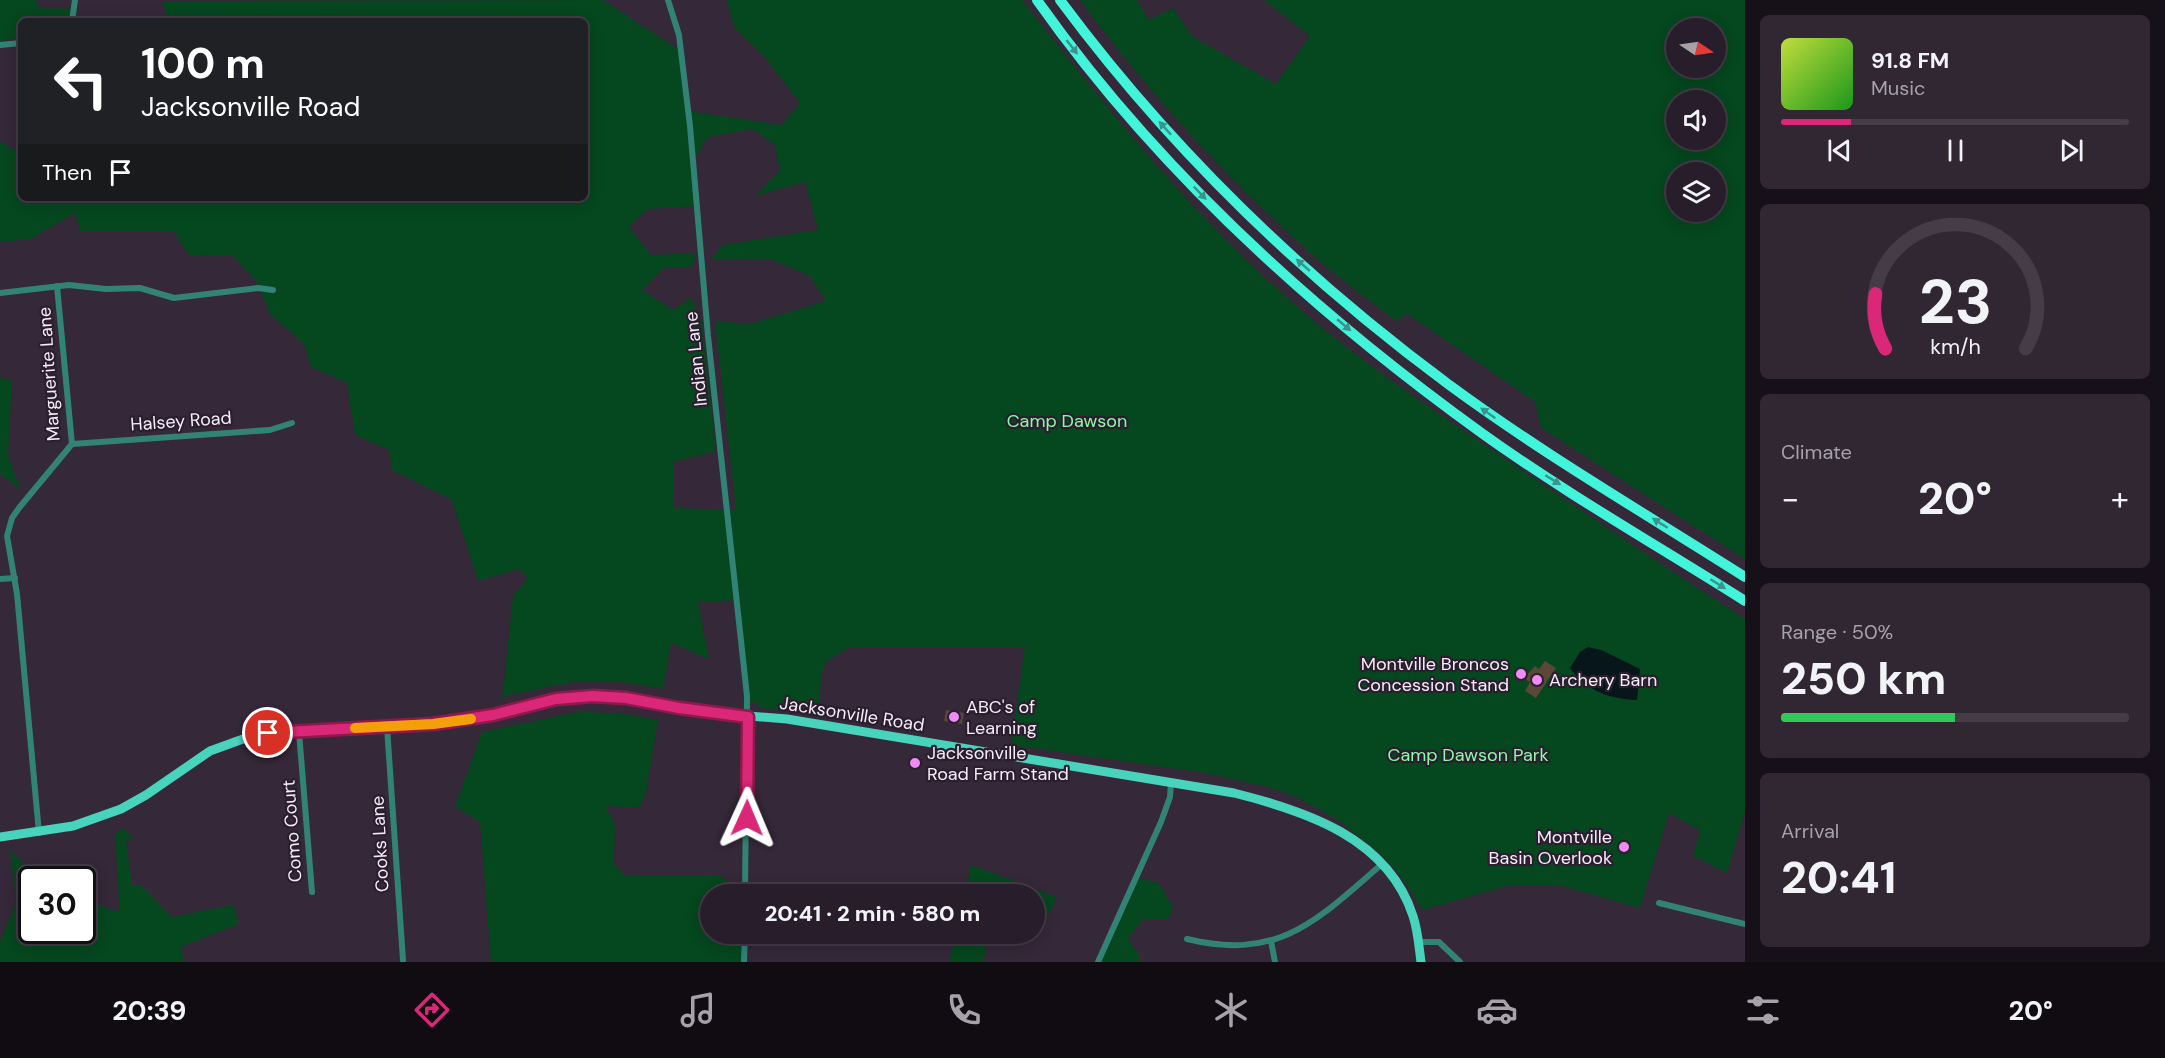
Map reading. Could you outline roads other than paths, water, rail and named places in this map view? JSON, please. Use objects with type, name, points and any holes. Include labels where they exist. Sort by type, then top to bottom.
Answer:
[{"type":"highway","points":[[1036,0],[1102,84],[1180,173],[1234,228],[1331,315],[1411,380],[1484,434],[1745,601]]},
{"type":"highway","points":[[1059,0],[1121,78],[1202,168],[1271,236],[1343,300],[1423,365],[1478,405],[1745,577]]},
{"type":"main road","name":"Jacksonville Road","points":[[0,837],[73,826],[128,806],[219,747],[254,735],[465,720],[556,699],[593,696],[626,698],[679,708],[748,717],[787,719],[860,730],[1234,793],[1311,816],[1353,838],[1382,864],[1406,897],[1414,917],[1420,962]]},
{"type":"street","points":[[72,18],[75,0]]},
{"type":"street","name":"Indian Lane","points":[[668,0],[679,35],[690,126],[708,336],[748,717],[746,884]]},
{"type":"street","points":[[0,45],[18,43]]},
{"type":"street","points":[[0,293],[69,285],[106,290],[140,288],[174,298],[258,288],[273,290]]},
{"type":"street","name":"Marguerite Lane","points":[[39,832],[15,578],[7,536],[12,518],[72,444],[57,286]]},
{"type":"street","name":"Halsey Road","points":[[72,444],[270,430],[292,423]]},
{"type":"street","points":[[0,579],[15,578]]},
{"type":"street","name":"Cooks Lane","points":[[387,727],[403,960]]},
{"type":"street","name":"Como Court","points":[[299,732],[312,892]]},
{"type":"street","points":[[1098,962],[1167,806],[1172,783]]},
{"type":"street","points":[[1187,939],[1214,945],[1246,945],[1271,941],[1302,929],[1327,912],[1382,864]]},
{"type":"street","points":[[1659,903],[1745,924]]},
{"type":"street","points":[[1271,941],[1275,962]]},
{"type":"street","points":[[1418,942],[1438,942],[1460,962]]},
{"type":"street","points":[[744,962],[745,944]]},
{"type":"place","name":"Montville Broncos Concession Stand","points":[[1521,674]]},
{"type":"place","name":"Archery Barn","points":[[1537,680]]},
{"type":"place","name":"ABC's of Learning","points":[[954,717]]},
{"type":"place","name":"Jacksonville Road Farm Stand","points":[[915,763]]},
{"type":"place","name":"Montville Basin Overlook","points":[[1624,847]]},
{"type":"park label","name":"Camp Dawson","points":[[1067,421]]},
{"type":"park label","name":"Camp Dawson Park","points":[[1468,755]]}]
